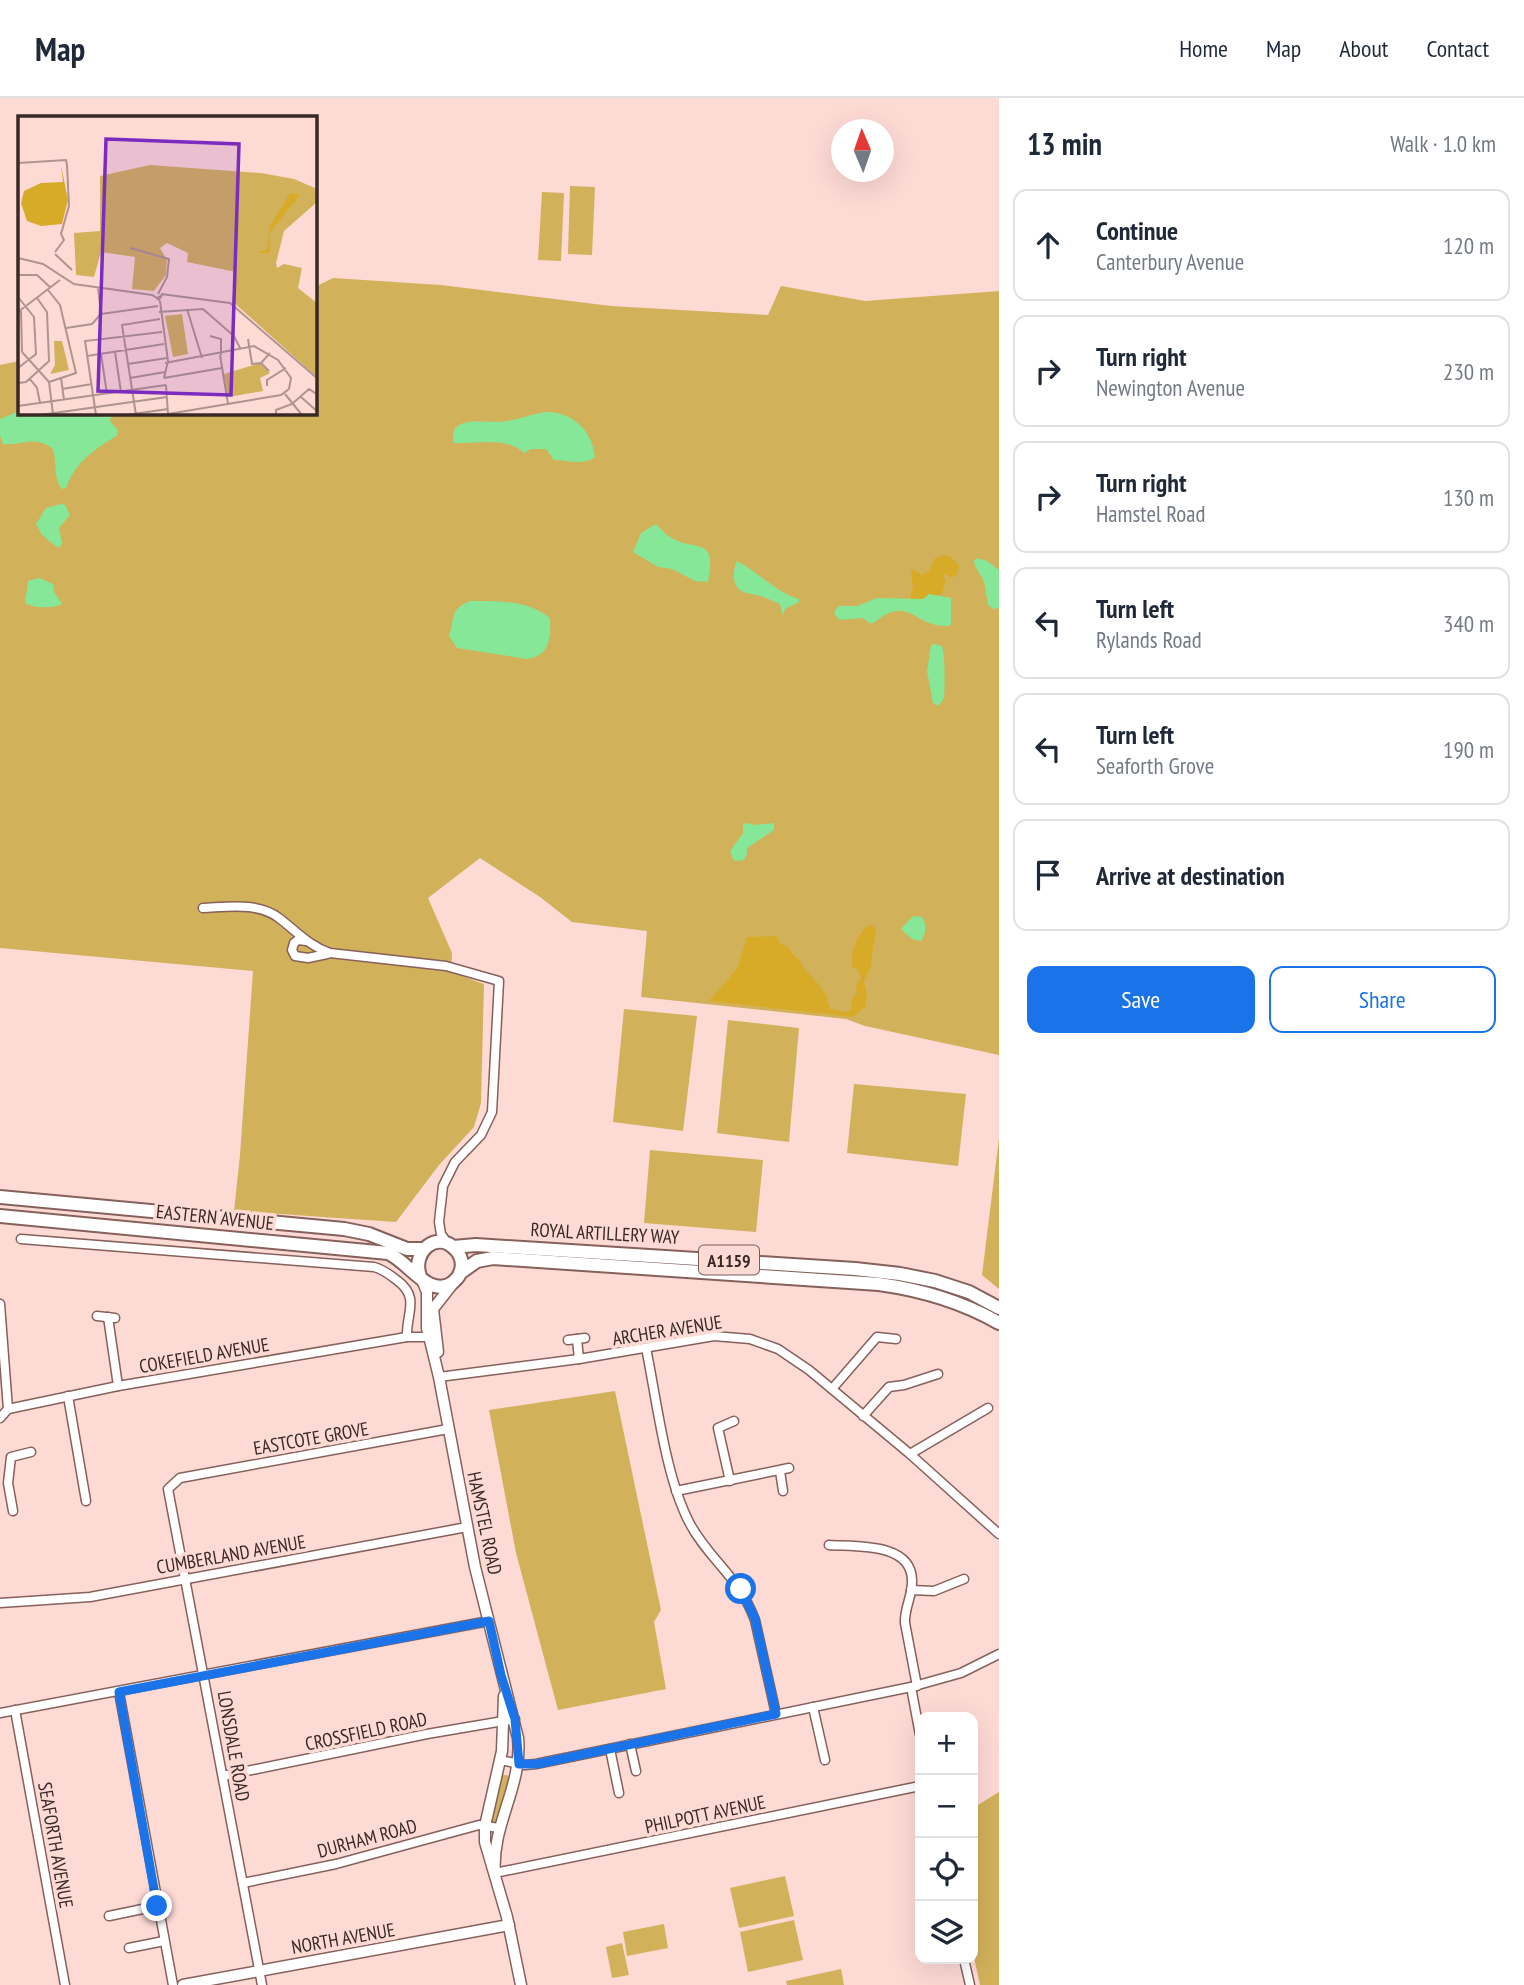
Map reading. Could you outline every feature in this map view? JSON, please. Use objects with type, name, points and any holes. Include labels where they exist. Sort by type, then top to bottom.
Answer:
[{"type":"main road","name":"EASTERN AVENUE","points":[[0,1197],[357,1231],[407,1249],[425,1248],[440,1242],[450,1245]]},
{"type":"main road","name":"EASTERN AVENUE","points":[[0,1216],[383,1253],[401,1260],[421,1278]]},
{"type":"main road","points":[[425,1248],[417,1261],[421,1278],[437,1287],[448,1286],[458,1276],[461,1260],[450,1245]]},
{"type":"main road","name":"ROYAL ARTILLERY WAY","points":[[450,1245],[675,1257],[900,1274],[969,1292],[999,1308]]},
{"type":"main road","name":"ROYAL ARTILLERY WAY","points":[[458,1276],[477,1261],[493,1258],[870,1283],[907,1288],[951,1300],[999,1323]]},
{"type":"street","points":[[203,908],[238,907],[263,910],[279,918],[306,941],[330,953]]},
{"type":"street","points":[[306,941],[298,940],[294,943],[292,950],[295,956],[308,958],[330,953],[446,966],[499,981],[492,1112],[481,1136],[455,1162],[446,1178],[440,1199],[441,1234],[450,1245]]},
{"type":"street","points":[[425,1248],[439,1222]]},
{"type":"street","points":[[21,1239],[374,1267],[386,1272],[409,1292],[411,1301],[407,1337]]},
{"type":"street","points":[[407,1337],[417,1332],[429,1320],[433,1309],[458,1276]]},
{"type":"street","name":"HAMSTEL ROAD","points":[[421,1278],[427,1292],[429,1337],[467,1527],[519,1764],[499,1828],[495,1873]]},
{"type":"street","points":[[0,1304],[8,1409],[0,1418]]},
{"type":"street","points":[[97,1317],[112,1318],[118,1386]]},
{"type":"street","name":"HAMSTEL ROAD","points":[[429,1320],[438,1349],[439,1377]]},
{"type":"street","name":"ARCHER AVENUE","points":[[439,1377],[579,1359],[714,1336],[750,1339],[792,1358],[832,1389],[999,1534]]},
{"type":"street","points":[[832,1389],[877,1336],[895,1339]]},
{"type":"street","name":"COKEFIELD AVENUE","points":[[8,1409],[118,1386],[407,1337],[429,1337]]},
{"type":"street","points":[[577,1339],[579,1359]]},
{"type":"street","points":[[646,1348],[676,1491],[698,1538],[735,1581],[750,1606],[776,1714]]},
{"type":"street","points":[[863,1416],[889,1387],[938,1374]]},
{"type":"street","points":[[68,1396],[86,1501]]},
{"type":"street","points":[[910,1454],[988,1408]]},
{"type":"street","points":[[730,1481],[718,1428],[734,1421]]},
{"type":"street","name":"EASTCOTE GROVE","points":[[180,1478],[448,1429]]},
{"type":"street","points":[[13,1511],[4,1483],[12,1456],[31,1452]]},
{"type":"street","points":[[676,1491],[789,1468]]},
{"type":"street","points":[[780,1471],[783,1491]]},
{"type":"street","name":"LONSDALE ROAD","points":[[180,1478],[170,1485],[168,1494],[205,1676],[262,1985]]},
{"type":"street","name":"CUMBERLAND AVENUE","points":[[0,1603],[64,1600],[467,1527]]},
{"type":"street","points":[[829,1545],[883,1550],[896,1554],[909,1568],[912,1581],[904,1616],[917,1712]]},
{"type":"street","points":[[911,1590],[934,1591],[964,1579]]},
{"type":"street","points":[[0,1713],[489,1621]]},
{"type":"street","points":[[500,1760],[537,1764],[914,1686],[961,1673],[999,1654]]},
{"type":"street","points":[[119,1692],[173,1985]]},
{"type":"street","points":[[813,1707],[825,1760]]},
{"type":"street","name":"SEAFORTH AVENUE","points":[[15,1710],[65,1985]]},
{"type":"street","name":"HAMSTEL ROAD","points":[[510,1719],[485,1826],[486,1848],[509,1925],[521,1985]]},
{"type":"street","name":"CROSSFIELD ROAD","points":[[223,1776],[510,1719]]},
{"type":"street","points":[[630,1744],[636,1771]]},
{"type":"street","points":[[610,1749],[619,1793]]},
{"type":"street","name":"PHILPOTT AVENUE","points":[[495,1873],[915,1787]]},
{"type":"street","name":"DURHAM ROAD","points":[[243,1883],[336,1864],[475,1826],[499,1828]]},
{"type":"street","points":[[109,1916],[157,1906]]},
{"type":"street","name":"NORTH AVENUE","points":[[183,1985],[509,1925]]},
{"type":"street","points":[[129,1948],[164,1941]]},
{"type":"street","points":[[965,1964],[970,1985]]},
{"type":"shaded area","points":[[570,186],[595,187],[592,255],[568,254]]},
{"type":"shaded area","points":[[542,192],[564,193],[561,261],[538,260]]},
{"type":"shaded area","points":[[333,278],[441,285],[611,306],[768,315],[781,286],[865,301],[999,291],[999,1055],[865,1026],[846,1019],[641,997],[647,931],[572,922],[540,897],[480,858],[428,898],[452,953],[451,972],[484,984],[481,1103],[474,1127],[439,1165],[396,1222],[234,1211],[253,971],[0,948],[0,365],[18,361],[18,415],[317,415],[317,286]]},
{"type":"shaded area","points":[[18,411],[18,415],[112,415],[110,421],[117,429],[118,435],[87,457],[66,488],[62,489],[57,479],[52,448],[39,442],[3,444],[0,419]]},
{"type":"shaded area","points":[[551,412],[568,417],[581,426],[590,440],[595,457],[580,462],[554,460],[546,449],[531,449],[524,453],[509,444],[454,443],[453,433],[463,423],[499,422]]},
{"type":"shaded area","points":[[65,505],[70,515],[59,528],[62,544],[58,548],[42,535],[36,524],[46,508]]},
{"type":"shaded area","points":[[654,525],[679,542],[702,547],[707,551],[710,557],[708,582],[695,581],[672,569],[658,567],[633,552],[641,533]]},
{"type":"shaded area","points":[[945,555],[951,557],[959,566],[957,575],[951,578],[945,574],[942,576],[946,580],[942,594],[925,601],[911,599],[911,571],[913,569],[922,575],[930,570],[935,558]]},
{"type":"shaded area","points":[[977,558],[987,561],[999,570],[999,608],[993,609],[988,605],[984,581],[975,566],[974,560]]},
{"type":"shaded area","points":[[737,561],[783,592],[799,599],[799,602],[785,609],[783,616],[780,604],[741,591],[734,578]]},
{"type":"shaded area","points":[[39,578],[53,584],[54,592],[62,604],[43,607],[25,603],[28,581]]},
{"type":"shaded area","points":[[929,594],[951,598],[949,626],[927,622],[904,611],[886,615],[874,623],[863,618],[839,620],[834,613],[838,606],[857,606],[877,598],[923,599]]},
{"type":"shaded area","points":[[471,601],[513,603],[542,612],[550,618],[549,639],[545,650],[527,659],[457,648],[449,636],[454,614]]},
{"type":"shaded area","points":[[931,645],[942,646],[944,663],[944,697],[938,706],[933,703],[927,671]]},
{"type":"shaded area","points":[[774,823],[774,830],[747,848],[744,860],[734,861],[730,851],[743,833],[743,824]]},
{"type":"shaded area","points":[[913,916],[922,917],[925,923],[921,941],[912,939],[901,929]]},
{"type":"shaded area","points":[[871,924],[876,929],[870,969],[864,981],[867,994],[865,1007],[853,1017],[709,1001],[737,969],[747,937],[776,936],[779,943],[788,947],[821,987],[830,1009],[846,1012],[851,1009],[852,999],[857,993],[856,984],[861,979],[858,970],[852,967],[853,949],[862,932]]},
{"type":"shaded area","points":[[624,1009],[697,1016],[683,1131],[613,1122]]},
{"type":"shaded area","points":[[728,1020],[799,1028],[789,1142],[717,1133]]},
{"type":"shaded area","points":[[854,1084],[966,1094],[958,1166],[847,1153]]},
{"type":"shaded area","points":[[999,1138],[999,1289],[982,1275]]},
{"type":"shaded area","points":[[650,1150],[763,1160],[756,1232],[644,1223]]},
{"type":"shaded area","points":[[615,1391],[661,1610],[654,1622],[666,1689],[558,1710],[516,1553],[489,1410]]},
{"type":"shaded area","points":[[501,1774],[514,1777],[497,1823],[491,1821]]},
{"type":"shaded area","points":[[999,1792],[999,1985],[980,1985],[975,1964],[978,1964],[978,1805]]},
{"type":"shaded area","points":[[785,1876],[794,1916],[739,1928],[730,1888]]},
{"type":"shaded area","points":[[794,1920],[803,1960],[748,1972],[740,1932]]},
{"type":"shaded area","points":[[664,1924],[668,1948],[627,1956],[623,1932]]},
{"type":"shaded area","points":[[622,1943],[629,1975],[612,1978],[606,1947]]},
{"type":"shaded area","points":[[841,1969],[844,1985],[787,1985],[786,1981]]},
{"type":"route","points":[[157,1906],[119,1692],[489,1621],[501,1675],[515,1719],[519,1764],[537,1764],[776,1714],[755,1619],[741,1589]]}]
